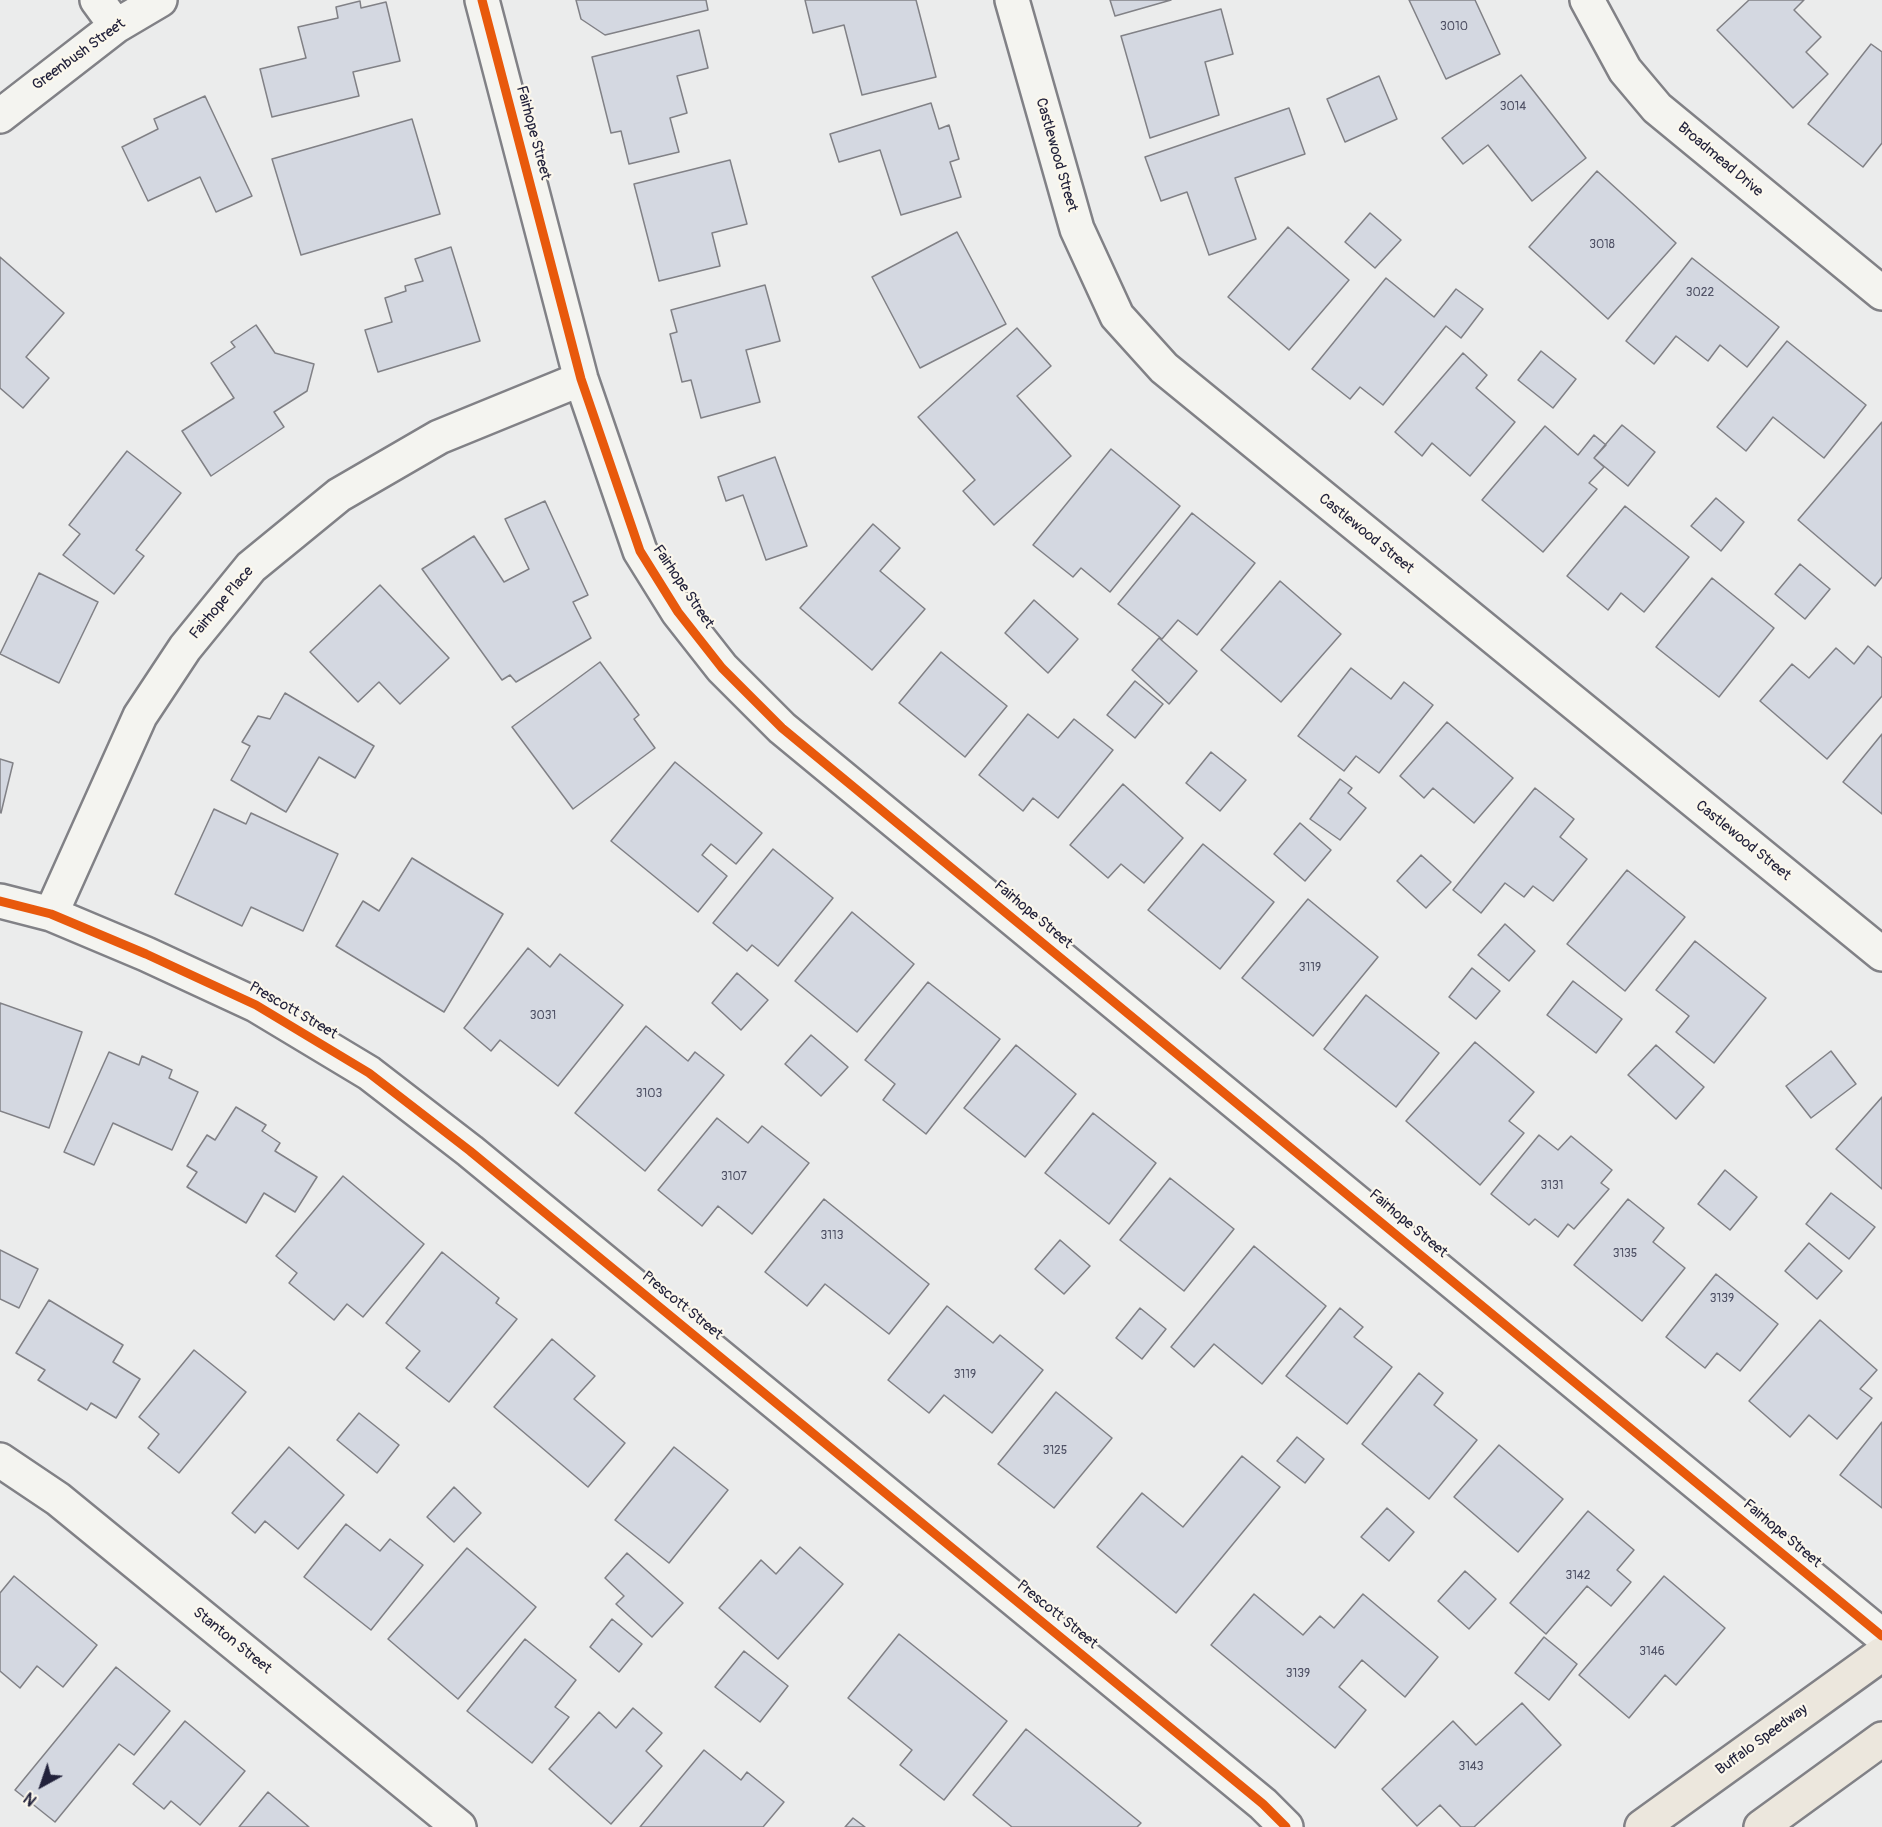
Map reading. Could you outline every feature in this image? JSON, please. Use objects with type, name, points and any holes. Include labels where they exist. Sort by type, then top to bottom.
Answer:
[{"type":"main road","name":"Buffalo Speedway","points":[[1642,1827],[1882,1654]]},
{"type":"main road","points":[[1761,1827],[1882,1739]]},
{"type":"street","points":[[97,0],[116,26]]},
{"type":"street","name":"Greenbush Street","points":[[0,116],[116,26],[160,0]]},
{"type":"street","name":"Fairhope Street","points":[[482,0],[581,379],[640,551],[678,612],[722,668],[782,728],[1882,1636]]},
{"type":"street","name":"Castlewood Street","points":[[1012,0],[1077,229],[1117,316],[1156,360],[1882,954]]},
{"type":"street","name":"Broadmead Drive","points":[[1587,0],[1625,70],[1657,108],[1882,293]]},
{"type":"street","name":"Fairhope Place","points":[[51,914],[140,716],[185,648],[251,567],[339,495],[439,437],[581,379]]},
{"type":"street","name":"Prescott Street","points":[[0,902],[51,914],[146,954],[256,1005],[369,1073],[479,1158],[1254,1796],[1287,1827]]},
{"type":"street","name":"Stanton Street","points":[[0,1460],[58,1499],[459,1827]]},
{"type":"building","points":[[576,0],[706,0],[708,10],[605,35],[581,19]]},
{"type":"building","points":[[805,0],[916,0],[936,77],[862,95],[844,25],[813,33]]},
{"type":"building","points":[[1110,0],[1171,0],[1115,16]]},
{"type":"building","points":[[1409,0],[1475,0],[1500,54],[1446,79]]},
{"type":"building","points":[[1749,0],[1804,0],[1794,10],[1821,37],[1806,52],[1828,74],[1793,108],[1717,30]]},
{"type":"building","points":[[360,1],[361,8],[386,2],[400,61],[353,72],[359,96],[272,117],[260,69],[306,58],[298,27],[338,18],[336,7]]},
{"type":"building","points":[[1221,9],[1233,54],[1205,62],[1219,115],[1150,138],[1121,36]]},
{"type":"building","points":[[699,30],[708,68],[677,76],[687,113],[670,118],[679,152],[629,164],[621,131],[611,133],[592,57]]},
{"type":"building","points":[[1871,44],[1882,52],[1882,143],[1863,167],[1808,124]]},
{"type":"building","points":[[1521,75],[1586,158],[1532,201],[1488,145],[1463,164],[1442,138]]},
{"type":"building","points":[[1379,76],[1397,119],[1345,142],[1327,99]]},
{"type":"building","points":[[205,96],[252,196],[216,212],[200,177],[148,201],[122,147],[158,129],[154,119]]},
{"type":"building","points":[[931,103],[939,129],[949,125],[959,159],[950,162],[961,197],[901,215],[880,150],[839,162],[830,134]]},
{"type":"building","points":[[1289,108],[1305,154],[1235,178],[1256,239],[1209,255],[1187,192],[1161,201],[1145,157]]},
{"type":"building","points":[[412,119],[440,214],[301,255],[272,159]]},
{"type":"building","points":[[730,160],[747,224],[712,233],[720,266],[659,281],[634,184]]},
{"type":"building","points":[[1597,171],[1676,243],[1608,319],[1529,247]]},
{"type":"building","points":[[1370,213],[1401,240],[1375,268],[1345,242]]},
{"type":"building","points":[[1288,227],[1349,280],[1289,350],[1228,297]]},
{"type":"building","points":[[957,232],[1006,324],[920,368],[872,277]]},
{"type":"building","points":[[451,247],[480,341],[378,372],[365,330],[392,322],[385,298],[406,291],[405,286],[423,281],[415,259]]},
{"type":"building","points":[[0,257],[64,313],[26,357],[49,378],[23,408],[0,388]]},
{"type":"building","points":[[1692,258],[1779,327],[1747,367],[1720,345],[1708,361],[1676,336],[1654,364],[1626,341]]},
{"type":"building","points":[[1386,278],[1434,317],[1456,289],[1483,309],[1461,338],[1446,326],[1383,405],[1360,387],[1350,399],[1312,369]]},
{"type":"building","points":[[765,285],[780,341],[746,350],[760,402],[701,418],[691,380],[682,382],[670,334],[677,332],[671,310]]},
{"type":"building","points":[[256,325],[275,353],[314,364],[307,391],[274,412],[284,427],[211,476],[182,431],[234,398],[211,363],[235,347],[231,342]]},
{"type":"building","points":[[1017,328],[1051,366],[1017,396],[1071,456],[994,525],[963,491],[975,480],[918,417]]},
{"type":"building","points":[[1787,341],[1866,405],[1824,458],[1773,417],[1746,451],[1717,427]]},
{"type":"building","points":[[1541,351],[1576,379],[1553,408],[1518,380]]},
{"type":"building","points":[[1463,353],[1487,375],[1476,388],[1515,422],[1470,476],[1432,443],[1422,456],[1395,432]]},
{"type":"building","points":[[1882,422],[1882,577],[1875,586],[1798,520]]},
{"type":"building","points":[[1622,425],[1655,452],[1628,486],[1594,458]]},
{"type":"building","points":[[1545,426],[1578,455],[1594,435],[1606,445],[1594,458],[1604,467],[1589,483],[1597,489],[1543,552],[1482,500]]},
{"type":"building","points":[[1111,449],[1180,506],[1110,592],[1081,568],[1073,577],[1033,545]]},
{"type":"building","points":[[127,451],[181,493],[136,550],[144,556],[114,594],[63,555],[80,534],[69,525]]},
{"type":"building","points":[[775,457],[807,546],[766,560],[743,495],[726,501],[718,477]]},
{"type":"building","points":[[1716,498],[1744,522],[1721,551],[1691,526]]},
{"type":"building","points":[[545,501],[588,595],[573,602],[591,638],[516,682],[510,675],[502,680],[422,569],[474,536],[504,582],[529,569],[505,519]]},
{"type":"building","points":[[1625,506],[1689,557],[1644,612],[1621,593],[1608,610],[1567,576]]},
{"type":"building","points":[[1192,513],[1255,563],[1197,635],[1178,620],[1162,639],[1118,604]]},
{"type":"building","points":[[873,524],[900,548],[880,571],[925,609],[872,670],[800,608]]},
{"type":"building","points":[[1800,564],[1830,589],[1805,619],[1775,594]]},
{"type":"building","points":[[39,573],[98,602],[59,683],[0,654]]},
{"type":"building","points":[[1712,578],[1774,628],[1719,697],[1656,647]]},
{"type":"building","points":[[1280,581],[1341,634],[1281,702],[1221,650]]},
{"type":"building","points":[[380,585],[449,658],[400,704],[379,682],[358,702],[310,652]]},
{"type":"building","points":[[1034,600],[1078,639],[1048,673],[1005,633]]},
{"type":"building","points":[[1159,638],[1197,671],[1169,704],[1132,670]]},
{"type":"building","points":[[1868,646],[1882,658],[1882,696],[1827,759],[1760,701],[1792,664],[1809,678],[1836,648],[1854,664]]},
{"type":"building","points":[[941,652],[1007,706],[965,757],[899,703]]},
{"type":"building","points":[[600,662],[639,715],[634,719],[655,748],[573,809],[512,727]]},
{"type":"building","points":[[1351,668],[1391,699],[1404,682],[1433,705],[1379,773],[1356,756],[1344,771],[1298,736]]},
{"type":"building","points":[[1135,681],[1163,704],[1135,738],[1107,715]]},
{"type":"building","points":[[285,693],[374,746],[355,778],[319,757],[286,812],[231,780],[250,746],[242,742],[258,716],[270,719]]},
{"type":"building","points":[[1028,714],[1058,738],[1074,719],[1113,750],[1058,818],[1033,798],[1023,811],[979,775]]},
{"type":"building","points":[[1447,722],[1513,778],[1474,823],[1433,788],[1424,798],[1400,776]]},
{"type":"building","points":[[1882,734],[1882,814],[1843,782]]},
{"type":"building","points":[[1211,752],[1246,780],[1220,811],[1186,783]]},
{"type":"building","points":[[0,759],[13,763],[1,813],[0,812]]},
{"type":"building","points":[[675,762],[762,833],[736,864],[711,844],[702,855],[727,876],[698,912],[611,841]]},
{"type":"building","points":[[1340,779],[1352,788],[1348,793],[1366,808],[1340,840],[1310,819]]},
{"type":"building","points":[[1123,784],[1183,838],[1144,883],[1121,864],[1108,878],[1070,845]]},
{"type":"building","points":[[1535,788],[1574,819],[1560,837],[1587,859],[1553,901],[1533,886],[1524,897],[1505,883],[1481,913],[1453,890]]},
{"type":"building","points":[[214,809],[246,824],[251,813],[338,854],[303,931],[251,907],[242,926],[175,894]]},
{"type":"building","points":[[1300,823],[1331,850],[1305,881],[1274,854]]},
{"type":"building","points":[[1203,844],[1274,902],[1220,969],[1148,910]]},
{"type":"building","points":[[773,849],[833,898],[778,966],[752,945],[747,951],[713,923]]},
{"type":"building","points":[[1421,855],[1451,882],[1426,908],[1397,881]]},
{"type":"building","points":[[412,858],[503,914],[444,1012],[336,946],[363,901],[379,911]]},
{"type":"building","points":[[1627,870],[1685,917],[1625,991],[1567,944]]},
{"type":"building","points":[[1308,899],[1378,957],[1313,1036],[1242,978]]},
{"type":"building","points":[[852,912],[914,964],[857,1032],[795,981]]},
{"type":"building","points":[[1505,924],[1535,951],[1509,981],[1478,955]]},
{"type":"building","points":[[1695,941],[1766,998],[1714,1063],[1676,1032],[1689,1016],[1656,990]]},
{"type":"building","points":[[528,948],[550,967],[560,954],[623,1005],[558,1086],[500,1040],[491,1051],[464,1028]]},
{"type":"building","points":[[1472,968],[1500,991],[1476,1019],[1449,997]]},
{"type":"building","points":[[737,973],[768,1000],[741,1030],[712,1003]]},
{"type":"building","points":[[1573,981],[1622,1019],[1596,1053],[1547,1015]]},
{"type":"building","points":[[928,982],[1000,1039],[926,1134],[883,1100],[895,1084],[865,1060]]},
{"type":"building","points":[[1366,995],[1439,1053],[1396,1107],[1324,1049]]},
{"type":"building","points":[[0,1003],[82,1032],[49,1128],[0,1111]]},
{"type":"building","points":[[646,1026],[688,1061],[695,1052],[724,1075],[645,1171],[575,1113]]},
{"type":"building","points":[[811,1035],[848,1067],[821,1096],[785,1064]]},
{"type":"building","points":[[1475,1042],[1534,1092],[1509,1121],[1524,1133],[1480,1185],[1406,1121]]},
{"type":"building","points":[[1016,1045],[1076,1094],[1025,1157],[964,1108]]},
{"type":"building","points":[[1656,1045],[1704,1087],[1676,1119],[1628,1075]]},
{"type":"building","points":[[1831,1051],[1856,1084],[1811,1118],[1786,1086]]},
{"type":"building","points":[[109,1052],[139,1065],[142,1056],[172,1070],[169,1078],[198,1092],[172,1150],[113,1123],[94,1165],[64,1152]]},
{"type":"building","points":[[1882,1097],[1882,1189],[1836,1149]]},
{"type":"building","points":[[236,1107],[266,1125],[262,1131],[280,1143],[275,1151],[317,1177],[295,1212],[264,1193],[246,1223],[187,1187],[197,1172],[187,1166],[207,1135],[215,1140]]},
{"type":"building","points":[[1093,1113],[1156,1163],[1109,1224],[1045,1173]]},
{"type":"building","points":[[717,1118],[748,1143],[762,1126],[809,1163],[752,1234],[718,1206],[702,1226],[658,1190]]},
{"type":"building","points":[[1539,1135],[1558,1150],[1571,1136],[1612,1170],[1601,1183],[1609,1189],[1574,1229],[1568,1224],[1558,1237],[1535,1219],[1529,1225],[1491,1194]]},
{"type":"building","points":[[1725,1170],[1757,1197],[1730,1230],[1698,1204]]},
{"type":"building","points":[[343,1176],[424,1244],[363,1317],[347,1304],[334,1320],[289,1283],[297,1273],[276,1256]]},
{"type":"building","points":[[1170,1178],[1234,1229],[1184,1291],[1120,1240]]},
{"type":"building","points":[[1831,1193],[1875,1227],[1849,1259],[1806,1224]]},
{"type":"building","points":[[824,1199],[929,1284],[889,1334],[825,1284],[807,1306],[765,1272]]},
{"type":"building","points":[[1628,1199],[1664,1228],[1653,1242],[1685,1268],[1642,1321],[1574,1265]]},
{"type":"building","points":[[1060,1240],[1090,1266],[1064,1294],[1035,1269]]},
{"type":"building","points":[[1809,1243],[1842,1271],[1817,1299],[1785,1271]]},
{"type":"building","points":[[1254,1246],[1326,1306],[1262,1384],[1214,1344],[1194,1367],[1171,1347]]},
{"type":"building","points":[[0,1250],[38,1269],[19,1308],[0,1299]]},
{"type":"building","points":[[442,1252],[499,1298],[496,1303],[517,1319],[449,1402],[406,1368],[420,1351],[386,1323]]},
{"type":"building","points":[[1716,1274],[1778,1324],[1740,1371],[1717,1353],[1705,1368],[1666,1337]]},
{"type":"building","points":[[49,1300],[123,1345],[113,1362],[140,1379],[116,1418],[91,1403],[87,1410],[38,1380],[45,1370],[16,1353]]},
{"type":"building","points":[[947,1306],[993,1343],[1000,1335],[1043,1370],[992,1433],[944,1395],[929,1413],[888,1380]]},
{"type":"building","points":[[1140,1308],[1166,1329],[1142,1359],[1116,1338]]},
{"type":"building","points":[[1340,1308],[1363,1327],[1354,1337],[1392,1367],[1347,1424],[1286,1376]]},
{"type":"building","points":[[1820,1320],[1877,1370],[1860,1389],[1872,1398],[1837,1439],[1809,1415],[1790,1437],[1749,1401]]},
{"type":"building","points":[[552,1339],[595,1376],[574,1399],[625,1443],[588,1487],[494,1407]]},
{"type":"building","points":[[194,1350],[246,1392],[179,1473],[148,1448],[159,1434],[139,1417]]},
{"type":"building","points":[[1419,1373],[1443,1393],[1434,1405],[1477,1440],[1429,1499],[1362,1444]]},
{"type":"building","points":[[1056,1392],[1112,1438],[1054,1508],[998,1464]]},
{"type":"building","points":[[359,1413],[399,1445],[377,1473],[337,1440]]},
{"type":"building","points":[[1882,1422],[1882,1508],[1840,1475]]},
{"type":"building","points":[[1297,1437],[1324,1459],[1305,1483],[1277,1461]]},
{"type":"building","points":[[1499,1445],[1563,1499],[1518,1552],[1454,1497]]},
{"type":"building","points":[[289,1447],[344,1495],[298,1549],[265,1521],[255,1533],[232,1513]]},
{"type":"building","points":[[674,1447],[728,1490],[669,1563],[615,1520]]},
{"type":"building","points":[[1242,1456],[1280,1487],[1176,1613],[1097,1547],[1142,1493],[1183,1527]]},
{"type":"building","points":[[454,1487],[481,1513],[454,1542],[427,1517]]},
{"type":"building","points":[[1387,1508],[1414,1532],[1389,1561],[1361,1537]]},
{"type":"building","points":[[1588,1511],[1634,1550],[1617,1570],[1631,1582],[1611,1606],[1587,1586],[1546,1634],[1510,1603]]},
{"type":"building","points":[[346,1524],[380,1551],[390,1539],[423,1565],[371,1630],[304,1577]]},
{"type":"building","points":[[800,1547],[843,1584],[778,1659],[719,1608],[761,1560],[776,1574]]},
{"type":"building","points":[[467,1548],[536,1607],[458,1699],[388,1639]]},
{"type":"building","points":[[627,1553],[683,1603],[652,1637],[616,1604],[624,1596],[605,1578]]},
{"type":"building","points":[[1465,1571],[1496,1599],[1469,1629],[1438,1601]]},
{"type":"building","points":[[14,1576],[97,1645],[63,1687],[37,1666],[20,1688],[0,1671],[0,1593]]},
{"type":"building","points":[[1664,1576],[1725,1628],[1676,1685],[1665,1675],[1629,1718],[1579,1675]]},
{"type":"building","points":[[1254,1594],[1303,1635],[1320,1616],[1334,1628],[1363,1594],[1438,1657],[1405,1697],[1362,1660],[1339,1687],[1366,1710],[1335,1748],[1211,1645]]},
{"type":"building","points":[[612,1619],[642,1644],[619,1672],[590,1647]]},
{"type":"building","points":[[899,1634],[1007,1721],[944,1800],[900,1765],[912,1750],[848,1698]]},
{"type":"building","points":[[1544,1637],[1577,1664],[1549,1700],[1515,1673]]},
{"type":"building","points":[[525,1639],[576,1680],[555,1707],[569,1717],[532,1763],[467,1711]]},
{"type":"building","points":[[744,1651],[788,1686],[760,1722],[715,1687]]},
{"type":"building","points":[[116,1667],[170,1711],[134,1755],[119,1744],[55,1822],[15,1790]]},
{"type":"building","points":[[1522,1703],[1561,1745],[1474,1827],[1461,1827],[1440,1805],[1417,1826],[1382,1789],[1453,1721],[1476,1745]]},
{"type":"building","points":[[633,1708],[662,1733],[646,1751],[662,1766],[611,1824],[549,1769],[599,1712],[616,1728]]},
{"type":"building","points":[[185,1721],[245,1771],[200,1825],[171,1801],[164,1809],[133,1784]]},
{"type":"building","points":[[1026,1729],[1141,1823],[1137,1827],[1012,1827],[973,1795]]},
{"type":"building","points":[[704,1750],[741,1780],[747,1772],[784,1802],[763,1827],[640,1827]]},
{"type":"building","points":[[268,1792],[309,1827],[239,1827]]},
{"type":"building","points":[[853,1818],[865,1827],[845,1827]]},
{"type":"cycle path","points":[[482,0],[581,379],[640,551],[678,612],[722,668],[782,728],[1882,1636]]},
{"type":"cycle path","points":[[0,901],[51,914],[146,954],[256,1005],[369,1073],[470,1151],[1263,1804],[1286,1827]]}]
